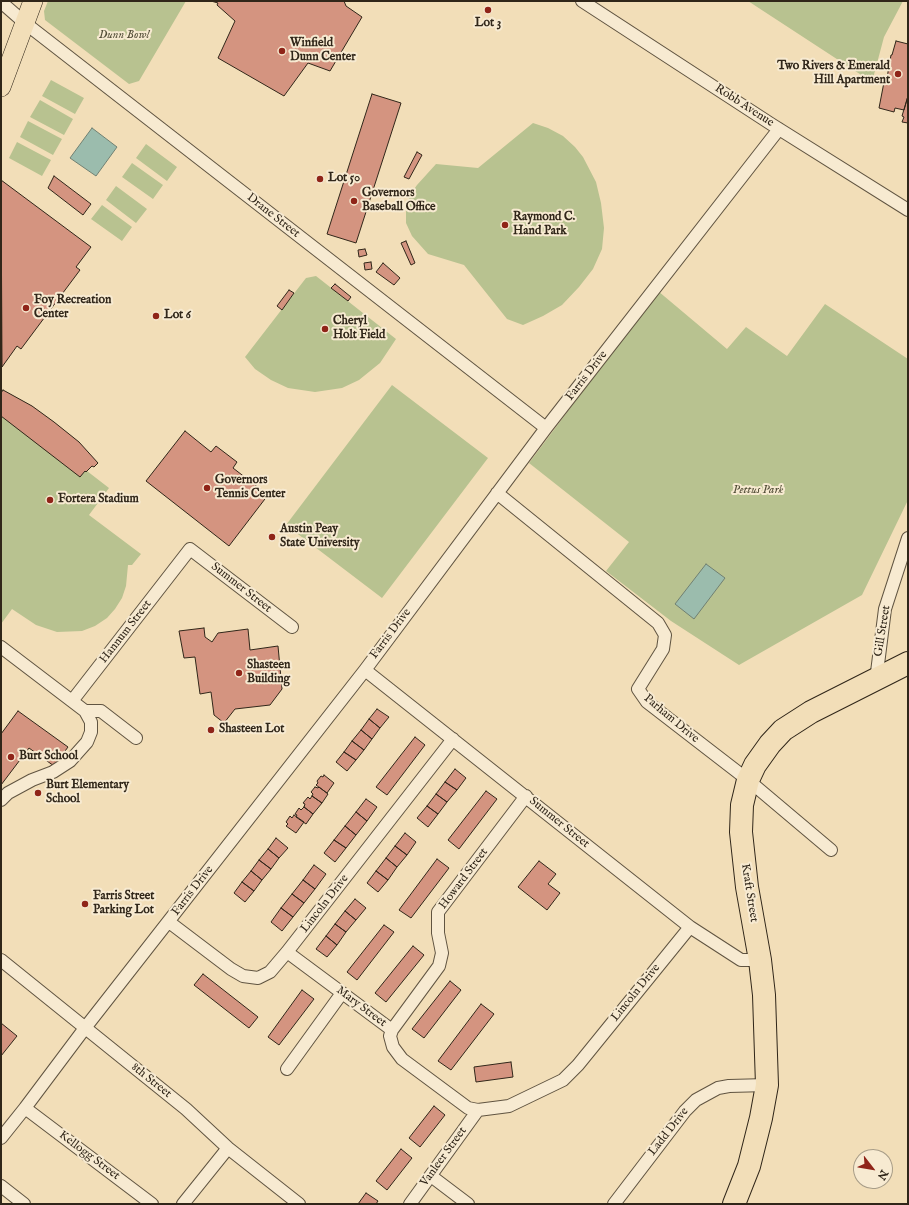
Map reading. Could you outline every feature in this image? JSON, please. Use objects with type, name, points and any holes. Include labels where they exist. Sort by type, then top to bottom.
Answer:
[{"type":"highway","name":"Kraft Street","points":[[734,1204],[756,1142],[767,1085],[766,1018],[760,960],[747,888],[741,832],[742,805],[748,780],[755,765],[770,744],[783,730],[811,712],[908,663]]},
{"type":"main road","points":[[1,87],[33,1]]},
{"type":"street","name":"Robb Avenue","points":[[582,1],[779,129],[908,210]]},
{"type":"street","name":"Drane Street","points":[[1,2],[25,23],[546,428]]},
{"type":"street","name":"Farris Drive","points":[[1,1138],[26,1108],[85,1028],[364,670],[546,428],[779,129]]},
{"type":"street","name":"Parham Drive","points":[[497,493],[658,623],[665,635],[662,649],[638,689],[647,702],[748,780],[831,850]]},
{"type":"street","name":"Gill Street","points":[[876,680],[885,609],[908,538]]},
{"type":"street","name":"Summer Street","points":[[190,549],[292,627]]},
{"type":"street","name":"Hannum Street","points":[[72,701],[190,549]]},
{"type":"street","points":[[1,647],[85,711],[91,722],[91,732],[87,742],[70,761],[53,772],[32,780],[8,793],[1,800]]},
{"type":"street","name":"Summer Street","points":[[364,670],[526,796],[690,927],[741,960],[760,960]]},
{"type":"street","points":[[85,711],[101,711],[136,738]]},
{"type":"street","name":"Lincoln Drive","points":[[169,922],[231,969],[243,976],[258,978],[270,972],[288,952],[453,739]]},
{"type":"street","name":"Howard Street","points":[[392,1030],[439,966],[442,953],[438,933],[438,912],[526,796]]},
{"type":"street","name":"Lincoln Drive","points":[[478,1110],[509,1106],[563,1080],[578,1065],[690,927]]},
{"type":"street","name":"Mary Street","points":[[288,952],[342,994],[392,1030],[390,1036],[393,1047],[402,1059],[468,1108],[478,1110]]},
{"type":"street","name":"8th Street","points":[[1,960],[186,1110],[228,1148],[299,1204]]},
{"type":"street","points":[[287,1069],[342,994]]},
{"type":"street","name":"Ladd Drive","points":[[614,1204],[685,1110],[696,1100],[718,1088],[729,1086],[767,1085]]},
{"type":"street","name":"Kellogg Street","points":[[26,1108],[152,1204]]},
{"type":"street","name":"Vanleer Street","points":[[410,1204],[478,1110]]},
{"type":"street","points":[[183,1204],[228,1148]]},
{"type":"street","points":[[431,1176],[468,1204]]},
{"type":"street","points":[[1,1186],[24,1204]]},
{"type":"green space","name":"Dunn Bowl","points":[[48,1],[186,1],[139,81],[129,84],[45,20],[44,11]]},
{"type":"green space","points":[[748,1],[903,1],[884,37],[872,82]]},
{"type":"green space","points":[[51,80],[84,98],[75,114],[42,96]]},
{"type":"green space","points":[[40,100],[73,119],[64,135],[30,117]]},
{"type":"green space","points":[[28,121],[62,139],[53,155],[20,137]]},
{"type":"green space","name":"Raymond C. Hand Park","points":[[533,123],[548,128],[563,136],[583,157],[596,182],[601,203],[604,228],[602,249],[593,269],[579,287],[562,305],[523,325],[507,319],[464,265],[428,254],[412,236],[406,223],[406,209],[410,195],[436,164],[478,168]]},
{"type":"green space","points":[[17,142],[51,160],[42,176],[9,158]]},
{"type":"green space","points":[[146,144],[177,167],[167,181],[136,158]]},
{"type":"green space","points":[[132,163],[163,185],[153,199],[122,177]]},
{"type":"green space","points":[[116,186],[147,209],[136,223],[106,200]]},
{"type":"green space","points":[[102,205],[132,227],[122,241],[91,219]]},
{"type":"green space","name":"Cheryl Holt Field","points":[[316,276],[396,339],[380,363],[359,380],[342,388],[315,392],[288,388],[271,380],[255,369],[245,357],[306,278]]},
{"type":"green space","name":"Pettus Park","points":[[658,291],[727,349],[746,327],[787,356],[825,304],[908,359],[908,500],[862,595],[739,665],[671,621],[606,571],[629,542],[529,463]]},
{"type":"green space","points":[[392,385],[488,458],[382,598],[286,525]]},
{"type":"green space","name":"Fortera Stadium","points":[[3,390],[32,406],[79,442],[92,466],[87,471],[109,488],[89,515],[141,554],[132,565],[128,565],[126,586],[122,598],[115,609],[107,618],[95,626],[82,631],[57,632],[36,625],[12,609],[1,624],[1,393]]},
{"type":"shaded area","points":[[92,128],[117,147],[96,176],[70,158]]},
{"type":"shaded area","points":[[706,564],[725,578],[694,619],[675,604]]},
{"type":"building","name":"Winfield Dunn Center","points":[[211,1],[344,1],[346,6],[362,17],[330,71],[308,63],[284,96],[218,58],[235,21],[217,5],[218,3]]},
{"type":"building","name":"Two Rivers & Emerald Hill Apartment","points":[[896,41],[908,44],[908,96],[904,110],[895,108],[894,112],[879,108],[885,77],[887,78],[891,55]]},
{"type":"building","name":"Governors Baseball Office","points":[[372,94],[401,103],[356,243],[327,234]]},
{"type":"building","name":"Two Rivers & Emerald Hill Apartment","points":[[908,96],[908,123],[902,122],[904,117],[902,116]]},
{"type":"building","points":[[417,152],[422,155],[409,179],[404,177]]},
{"type":"building","points":[[54,176],[91,204],[83,215],[48,188]]},
{"type":"building","name":"Foy Recreation Center","points":[[1,180],[91,247],[76,267],[80,270],[21,349],[17,346],[2,367]]},
{"type":"building","points":[[406,241],[415,263],[411,265],[401,243]]},
{"type":"building","points":[[365,249],[367,255],[359,257],[358,250]]},
{"type":"building","points":[[371,262],[372,269],[365,270],[364,263]]},
{"type":"building","points":[[383,263],[400,278],[394,285],[376,272]]},
{"type":"building","points":[[335,284],[351,297],[348,301],[331,288]]},
{"type":"building","points":[[289,290],[294,293],[282,310],[277,306]]},
{"type":"building","points":[[3,390],[32,406],[54,422],[79,442],[98,463],[86,472],[85,471],[80,477],[1,416],[1,393]]},
{"type":"building","name":"Governors Tennis Center","points":[[185,431],[211,452],[216,446],[237,462],[233,468],[268,495],[229,546],[146,481]]},
{"type":"building","name":"Shasteen Building","points":[[204,628],[205,637],[212,642],[218,633],[248,629],[250,650],[278,646],[282,689],[270,705],[235,709],[224,723],[214,715],[211,692],[200,694],[195,657],[184,658],[179,631]]},
{"type":"building","points":[[377,709],[389,717],[380,728],[369,719]]},
{"type":"building","name":"Burt School","points":[[18,711],[68,747],[54,766],[29,748],[1,785],[1,734]]},
{"type":"building","points":[[369,719],[380,728],[372,739],[361,730]]},
{"type":"building","points":[[361,730],[372,739],[364,750],[352,741]]},
{"type":"building","points":[[415,737],[425,745],[387,795],[376,787]]},
{"type":"building","points":[[352,741],[364,750],[356,760],[344,752]]},
{"type":"building","points":[[344,752],[356,760],[347,771],[336,762]]},
{"type":"building","points":[[455,769],[466,778],[457,790],[445,782]]},
{"type":"building","points":[[324,775],[334,783],[327,793],[316,785],[321,776],[323,777]]},
{"type":"building","points":[[445,782],[457,790],[447,802],[436,794]]},
{"type":"building","points":[[315,787],[319,787],[328,794],[322,803],[312,796],[313,794],[311,792]]},
{"type":"building","points":[[486,791],[497,799],[459,849],[448,840]]},
{"type":"building","points":[[436,794],[447,802],[438,814],[427,806]]},
{"type":"building","points":[[312,796],[322,803],[313,814],[304,807],[305,804],[303,803],[308,797],[310,799]]},
{"type":"building","points":[[366,799],[377,807],[367,821],[356,812]]},
{"type":"building","points":[[427,806],[438,814],[428,827],[417,818]]},
{"type":"building","points":[[304,807],[313,814],[306,824],[296,817],[297,815],[295,814],[299,808],[301,810]]},
{"type":"building","points":[[356,812],[367,821],[356,835],[345,826]]},
{"type":"building","points":[[294,815],[304,822],[296,833],[286,826],[288,824],[286,822],[290,816],[292,818]]},
{"type":"building","points":[[345,826],[356,835],[346,848],[334,840]]},
{"type":"building","points":[[405,833],[416,842],[407,855],[395,846]]},
{"type":"building","points":[[276,838],[288,848],[279,858],[268,849]]},
{"type":"building","points":[[334,840],[346,848],[335,862],[324,853]]},
{"type":"building","points":[[395,846],[407,855],[397,867],[386,858]]},
{"type":"building","points":[[268,849],[279,858],[271,869],[259,860]]},
{"type":"building","points":[[386,858],[397,867],[388,880],[376,871]]},
{"type":"building","points":[[437,859],[449,868],[411,918],[399,910]]},
{"type":"building","points":[[259,860],[271,869],[262,880],[251,871]]},
{"type":"building","points":[[539,861],[556,874],[548,884],[560,893],[547,910],[518,887]]},
{"type":"building","points":[[314,865],[326,874],[315,889],[303,880]]},
{"type":"building","points":[[251,871],[262,880],[254,891],[242,882]]},
{"type":"building","points":[[376,871],[388,880],[378,892],[367,883]]},
{"type":"building","points":[[303,880],[315,889],[304,903],[292,894]]},
{"type":"building","points":[[242,882],[254,891],[245,902],[234,893]]},
{"type":"building","points":[[292,894],[304,903],[293,917],[281,908]]},
{"type":"building","points":[[355,899],[366,908],[356,920],[345,911]]},
{"type":"building","points":[[281,908],[293,917],[282,931],[271,922]]},
{"type":"building","points":[[345,911],[356,920],[346,932],[335,924]]},
{"type":"building","points":[[335,924],[346,932],[337,945],[326,936]]},
{"type":"building","points":[[384,925],[394,932],[357,980],[347,972]]},
{"type":"building","points":[[326,936],[337,945],[327,957],[316,949]]},
{"type":"building","points":[[413,946],[424,955],[386,1002],[375,993]]},
{"type":"building","points":[[203,974],[258,1017],[249,1028],[194,985]]},
{"type":"building","points":[[450,981],[461,990],[424,1038],[412,1029]]},
{"type":"building","points":[[302,990],[314,999],[279,1045],[268,1037]]},
{"type":"building","points":[[481,1004],[494,1014],[451,1070],[438,1061]]},
{"type":"building","points":[[1,1023],[17,1036],[1,1056]]},
{"type":"building","points":[[511,1062],[513,1077],[476,1082],[474,1067]]},
{"type":"building","points":[[434,1106],[445,1115],[420,1147],[409,1138]]},
{"type":"building","points":[[401,1149],[412,1158],[387,1190],[376,1181]]},
{"type":"building","points":[[366,1193],[378,1201],[376,1204],[358,1204]]},
{"type":"place","name":"Lot 3","points":[[488,10]]},
{"type":"place","name":"Winfield Dunn Center","points":[[282,51]]},
{"type":"place","name":"Two Rivers & Emerald Hill Apartment","points":[[898,74]]},
{"type":"place","name":"Lot 50","points":[[320,179]]},
{"type":"place","name":"Governors Baseball Office","points":[[354,201]]},
{"type":"place","name":"Raymond C. Hand Park","points":[[505,225]]},
{"type":"place","name":"Foy Recreation Center","points":[[26,308]]},
{"type":"place","name":"Lot 6","points":[[156,316]]},
{"type":"place","name":"Cheryl Holt Field","points":[[325,329]]},
{"type":"place","name":"Governors Tennis Center","points":[[207,488]]},
{"type":"place","name":"Fortera Stadium","points":[[50,500]]},
{"type":"place","name":"Austin Peay State University","points":[[272,537]]},
{"type":"place","name":"Shasteen Building","points":[[239,673]]},
{"type":"place","name":"Shasteen Lot","points":[[211,730]]},
{"type":"place","name":"Burt School","points":[[11,757]]},
{"type":"place","name":"Burt Elementary School","points":[[38,793]]},
{"type":"place","name":"Farris Street Parking Lot","points":[[85,904]]}]
